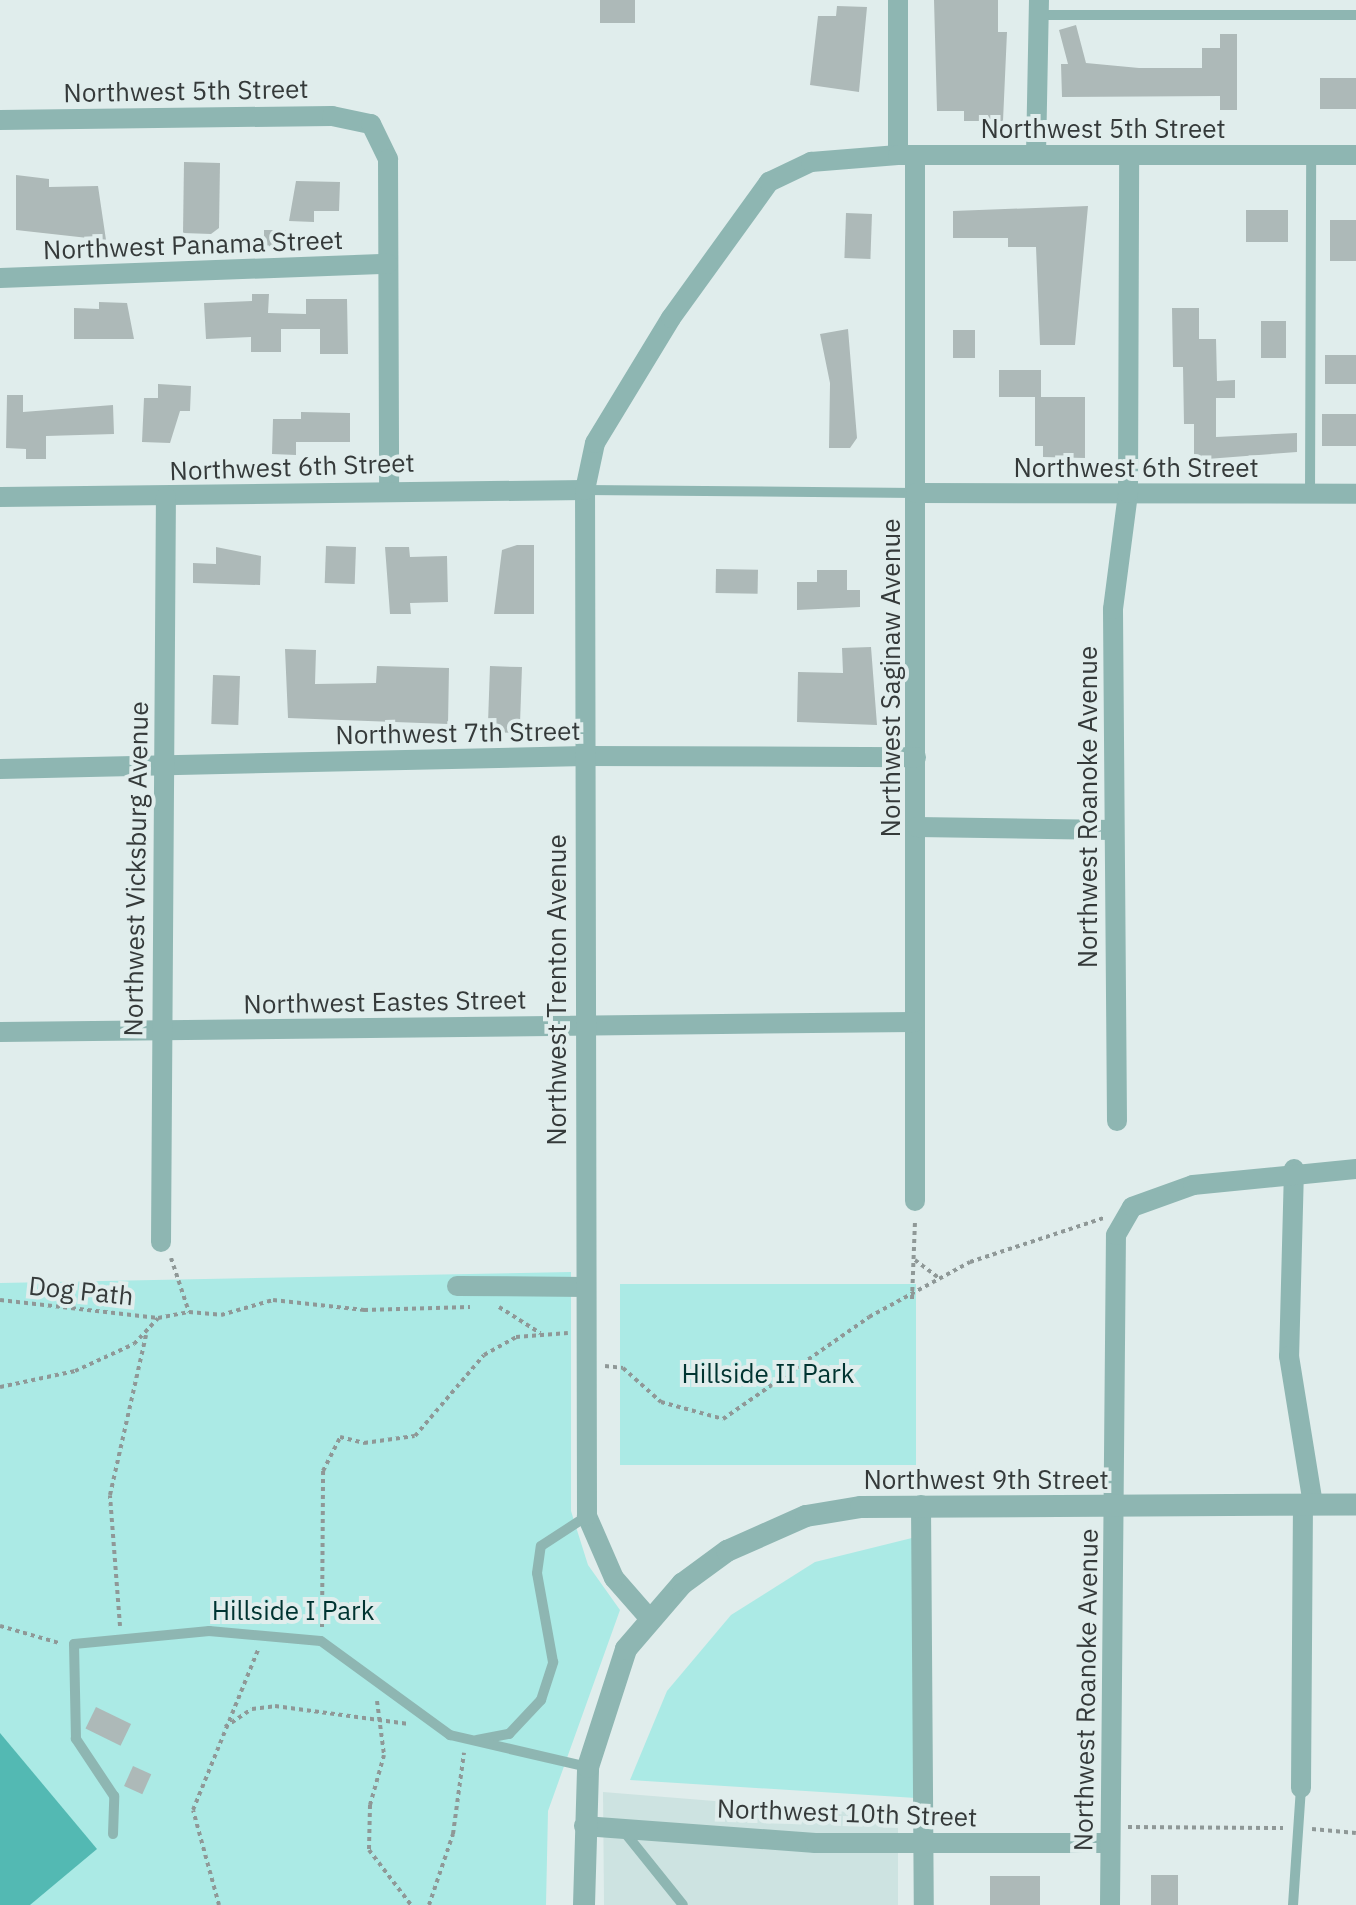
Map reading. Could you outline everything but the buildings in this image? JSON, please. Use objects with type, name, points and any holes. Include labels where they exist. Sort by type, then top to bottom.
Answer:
[{"type":"street","name":"Northwest Saginaw Avenue","points":[[898,0],[907,155],[916,493],[915,1201]]},
{"type":"street","points":[[1036,155],[1039,7]]},
{"type":"street","name":"Northwest 5th Street","points":[[0,120],[332,116],[371,124],[388,159],[388,264]]},
{"type":"street","name":"Northwest Roanoke Avenue","points":[[1117,1121],[1112,830],[1113,609],[1128,493],[1129,155]]},
{"type":"street","name":"Northwest 5th Street","points":[[851,156],[1356,155]]},
{"type":"street","name":"Northwest Trenton Avenue","points":[[649,1618],[614,1578],[587,1516],[585,490],[595,443],[618,401],[769,182],[811,162],[851,156]]},
{"type":"street","points":[[388,264],[389,489]]},
{"type":"street","name":"Northwest Panama Street","points":[[0,278],[388,264]]},
{"type":"street","name":"Northwest 6th Street","points":[[0,497],[166,497],[389,489],[585,490]]},
{"type":"street","name":"Northwest 6th Street","points":[[916,493],[1356,494]]},
{"type":"street","name":"Northwest Vicksburg Avenue","points":[[161,1242],[160,1031],[166,497]]},
{"type":"street","name":"Northwest 7th Street","points":[[0,769],[585,756],[916,757]]},
{"type":"street","points":[[917,827],[1112,830]]},
{"type":"street","name":"Northwest Eastes Street","points":[[0,1032],[914,1022]]},
{"type":"street","points":[[1132,1207],[1215,1180],[1294,1169],[1356,1169]]},
{"type":"street","points":[[1294,1169],[1289,1356],[1308,1504],[1301,1788]]},
{"type":"street","name":"Northwest Roanoke Avenue","points":[[1110,1905],[1116,1235],[1132,1207]]},
{"type":"street","points":[[457,1286],[586,1287]]},
{"type":"street","name":"Northwest 9th Street","points":[[649,1618],[727,1551],[780,1525],[861,1507],[1356,1504]]},
{"type":"street","points":[[921,1505],[924,1905]]},
{"type":"street","points":[[584,1905],[588,1767],[626,1649],[649,1618]]},
{"type":"street","name":"Northwest 10th Street","points":[[584,1826],[815,1843],[922,1843],[1111,1835]]},
{"type":"lane","points":[[1039,7],[1356,15]]},
{"type":"lane","points":[[1310,495],[1311,154]]},
{"type":"lane","points":[[585,490],[916,493]]},
{"type":"lane","points":[[471,1741],[509,1734],[541,1700],[553,1662],[537,1573],[541,1546],[587,1516]]},
{"type":"lane","points":[[113,1834],[114,1796],[76,1739],[74,1644],[266,1634],[321,1641],[371,1674],[450,1735],[588,1767]]},
{"type":"lane","points":[[1293,1905],[1301,1828],[1301,1788]]},
{"type":"lane","points":[[621,1828],[683,1905]]},
{"type":"path","points":[[912,1299],[915,1201]]},
{"type":"path","points":[[586,1366],[623,1368],[661,1402],[723,1419],[869,1317],[912,1299],[970,1262],[1132,1207]]},
{"type":"path","points":[[161,1242],[189,1312]]},
{"type":"path","points":[[913,1258],[924,1274],[940,1279]]},
{"type":"path","name":"Dog Path","points":[[0,1300],[158,1318],[189,1312],[221,1315],[254,1302],[448,1313],[484,1305],[523,1317],[540,1333]]},
{"type":"path","name":"Dog Path","points":[[0,1387],[75,1371],[146,1333],[158,1318]]},
{"type":"path","points":[[121,1640],[110,1495],[146,1333]]},
{"type":"path","points":[[321,1641],[323,1471],[340,1437],[364,1443],[415,1436],[484,1355],[540,1333],[586,1333]]},
{"type":"path","points":[[0,1626],[41,1642],[74,1644]]},
{"type":"path","points":[[219,1905],[193,1810],[224,1728],[266,1634]]},
{"type":"path","points":[[371,1674],[384,1755],[367,1839],[381,1873],[411,1905]]},
{"type":"path","points":[[224,1728],[252,1709],[275,1706],[380,1716],[450,1735]]},
{"type":"path","points":[[429,1905],[453,1834],[462,1757],[471,1741]]},
{"type":"path","points":[[1111,1835],[1301,1828],[1356,1833]]},
{"type":"shaded area","points":[[0,1733],[97,1849],[30,1905],[0,1905]]},
{"type":"shaded area","points":[[603,1792],[898,1816],[898,1905],[604,1905]]},
{"type":"green space","name":"Hillside I Park","points":[[571,1272],[571,1511],[588,1565],[620,1610],[548,1811],[546,1905],[0,1905],[0,1283]]},
{"type":"green space","name":"Hillside II Park","points":[[620,1284],[916,1284],[916,1465],[620,1465]]},
{"type":"green space","points":[[916,1537],[916,1798],[630,1780],[667,1691],[731,1615],[815,1562]]}]
